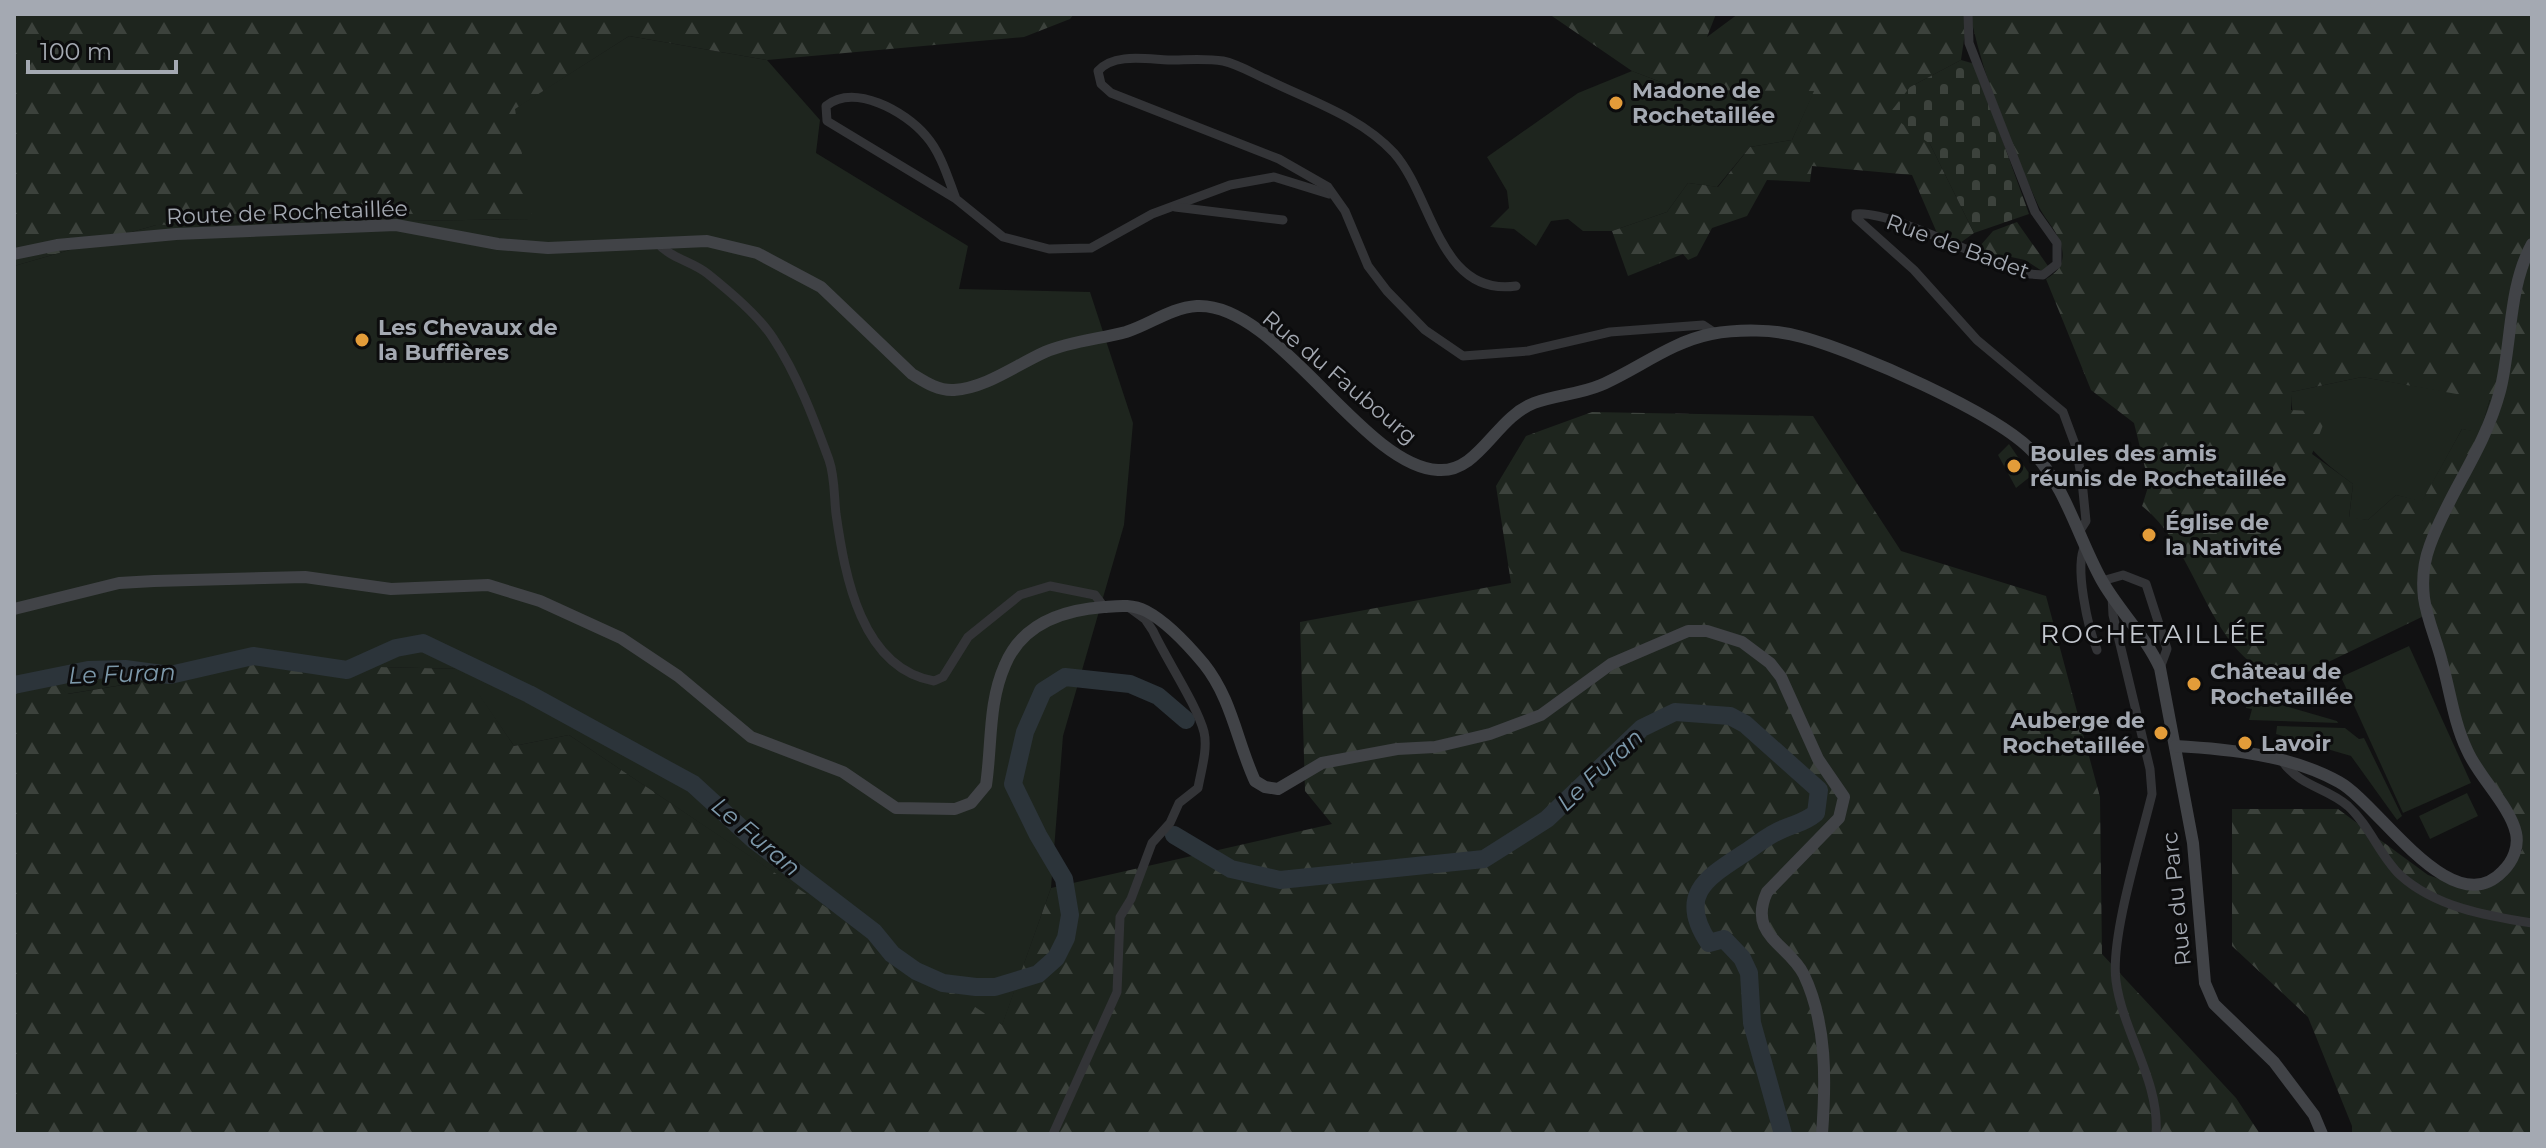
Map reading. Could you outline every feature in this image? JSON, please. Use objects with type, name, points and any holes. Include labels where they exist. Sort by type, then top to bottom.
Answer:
[{"type":"main road","name":"Route de Rochetaillée","points":[[14,254],[57,245],[176,234],[396,225],[498,244],[548,248],[657,242]]},
{"type":"main road","name":"Rue du Faubourg","points":[[657,242],[732,245],[795,271],[821,287],[912,374],[929,385],[949,390],[973,387],[1049,350],[1130,331],[1174,309],[1215,307],[1235,315],[1293,359],[1381,443],[1412,462],[1437,470],[1456,468],[1474,459],[1501,423],[1523,407],[1598,387],[1690,340],[1715,333],[1765,331],[1800,336],[1918,383],[1985,417],[2031,448],[2045,465],[2102,581],[2151,648],[2160,668]]},
{"type":"main road","points":[[2175,746],[2221,748],[2323,774],[2354,791],[2441,876],[2466,883],[2487,881],[2504,870],[2515,853],[2515,829],[2465,747],[2431,625],[2424,585],[2435,532],[2486,438],[2508,356],[2521,277],[2532,244]]},
{"type":"main road","points":[[14,609],[119,583],[154,581],[305,577],[391,589],[488,585],[540,601],[621,638],[678,676],[751,737],[843,772],[896,808],[933,811],[971,803],[986,785],[996,691],[1006,662],[1023,636],[1046,620],[1075,609],[1127,606],[1149,612],[1205,666],[1230,706],[1255,781],[1278,789],[1322,763],[1459,742],[1520,724],[1558,704],[1611,664],[1688,631],[1726,635],[1757,651],[1781,677],[1818,759],[1844,797],[1839,818],[1767,892],[1761,904],[1767,932],[1802,972],[1816,1005],[1821,1028],[1825,1097],[1822,1134]]},
{"type":"main road","name":"Rue du Parc","points":[[2160,668],[2193,843],[2201,961],[2210,994],[2225,1017],[2274,1062],[2314,1115],[2322,1134]]},
{"type":"street","name":"Rue de Badet","points":[[1968,14],[1969,43],[2035,212],[2057,243],[2057,264],[2043,275],[2030,274],[1893,221],[1863,213],[1856,214],[1856,218],[1914,270],[1977,340],[2063,412],[2070,424],[2082,481],[2086,521],[2079,532]]},
{"type":"street","points":[[1516,286],[1483,286],[1466,274],[1440,241],[1413,179],[1394,153],[1356,122],[1228,62],[1130,59],[1115,61],[1098,71],[1101,84],[1111,93],[1279,159],[1306,173],[1336,196],[1368,266],[1387,291],[1425,330],[1463,356],[1528,351],[1610,332],[1703,325],[1715,333]]},
{"type":"street","points":[[956,199],[927,137],[907,118],[856,97],[836,98],[826,106],[827,121],[956,199],[1003,237],[1049,249],[1091,248],[1171,206],[1230,185],[1274,177],[1336,196]]},
{"type":"street","points":[[1171,206],[1283,220]]},
{"type":"street","points":[[657,242],[663,249],[706,272],[772,336],[807,405],[830,464],[836,516],[852,587],[861,616],[886,658],[907,673],[934,681],[943,677],[968,637],[1020,595],[1050,586],[1095,595],[1104,607]]},
{"type":"street","points":[[2085,546],[2079,556],[2079,576],[2097,650]]},
{"type":"street","points":[[2102,581],[2123,575],[2146,584],[2167,649],[2160,668]]},
{"type":"street","points":[[2112,596],[2113,615],[2150,769],[2152,794],[2116,948],[2115,977],[2129,1033],[2152,1093],[2156,1134]]},
{"type":"street","points":[[1053,1134],[1117,992],[1120,917],[1131,899],[1152,843],[1167,828],[1179,803],[1198,788],[1205,734],[1153,631],[1145,619],[1127,606]]},
{"type":"street","points":[[2283,762],[2294,778],[2335,796],[2350,808],[2400,875],[2439,898],[2481,915],[2532,923]]},
{"type":"green space","points":[[14,14],[1074,14],[1070,19],[1024,37],[767,60],[629,36],[515,109],[532,219],[156,225],[14,266]]},
{"type":"green space","points":[[1549,14],[1716,14],[1707,37],[1738,14],[2532,14],[2532,1134],[2352,1134],[2352,1126],[2308,1017],[2232,946],[2232,809],[2338,809],[2428,875],[2469,889],[2500,882],[2522,850],[2518,825],[2468,753],[2428,614],[2293,679],[2270,675],[2248,660],[2230,641],[2176,546],[2142,506],[2149,484],[2134,423],[2091,390],[2046,279],[2061,263],[2061,243],[2038,205],[2009,138],[1992,93],[1972,23],[1966,26],[1961,60],[1910,87],[1930,144],[1974,233],[1960,243],[1937,233],[1912,175],[1812,166],[1810,182],[1767,180],[1747,216],[1712,228],[1697,256],[1688,260],[1683,254],[1628,276],[1612,231],[1667,212],[1688,183],[1718,187],[1750,147],[1792,140],[1814,91],[1682,90],[1632,71]],"holes":[[[2362,377],[2490,400],[2480,432],[2462,429],[2422,501],[2396,495],[2368,520],[2349,517],[2353,484],[2312,454],[2328,412],[2291,410],[2291,392]]]},
{"type":"green space","points":[[629,36],[767,60],[820,120],[816,153],[968,246],[959,289],[1090,292],[1133,423],[1124,525],[1063,736],[1051,888],[1002,1026],[569,735],[514,746],[461,669],[252,664],[67,694],[51,681],[14,680],[14,266],[156,225],[531,219],[514,109]]},
{"type":"green space","points":[[1961,60],[1975,64],[2029,214],[1974,233],[1930,144],[1889,114],[1910,87]]},
{"type":"green space","points":[[1632,71],[1682,90],[1815,90],[1792,140],[1750,147],[1717,187],[1688,183],[1667,212],[1612,231],[1583,231],[1568,219],[1551,221],[1536,246],[1514,229],[1490,227],[1509,208],[1507,191],[1487,157],[1578,93]]},
{"type":"green space","points":[[2017,222],[2048,266],[2042,271],[2025,260],[2011,257],[2009,263],[1987,255],[1980,246],[1993,231]]},
{"type":"green space","points":[[2362,377],[2490,399],[2480,433],[2462,429],[2422,502],[2396,495],[2368,520],[2349,518],[2353,484],[2329,466],[2301,435],[2292,408],[2291,392]]},
{"type":"green space","points":[[1592,412],[1813,416],[1901,551],[2046,596],[2100,797],[2102,954],[2236,1098],[2260,1134],[14,1134],[14,680],[51,681],[68,694],[252,664],[462,669],[514,746],[569,735],[1002,1025],[1051,888],[1332,824],[1305,791],[1300,622],[1511,583],[1496,486],[1526,436]]},
{"type":"green space","name":"Boules des amis réunis de Rochetaillée","points":[[2009,444],[2031,476],[2016,488],[1998,455]]},
{"type":"green space","points":[[2409,646],[2471,783],[2403,813],[2341,677]]},
{"type":"green space","points":[[2264,700],[2338,723],[2249,720],[2252,709],[2246,708],[2246,701]]},
{"type":"green space","points":[[2277,726],[2345,728],[2359,739],[2364,738],[2402,816],[2397,820],[2351,756],[2276,734]]},
{"type":"green space","points":[[2467,793],[2478,816],[2430,839],[2419,816]]},
{"type":"waterway","name":"Le Furan","points":[[14,685],[88,670],[125,669],[170,675],[253,656],[347,670],[396,648],[423,643],[529,694],[693,784],[754,840],[874,932],[892,954],[916,971],[943,983],[976,987],[995,987],[1038,974],[1056,958],[1066,938],[1070,915],[1064,879],[1013,784],[1025,732],[1043,691],[1065,677],[1130,684],[1158,696],[1186,720]]},
{"type":"waterway","name":"Le Furan","points":[[1174,835],[1231,869],[1280,880],[1484,859],[1547,819],[1642,728],[1675,712],[1730,716],[1745,724],[1819,790],[1816,813],[1773,834],[1720,870],[1701,888],[1696,899],[1700,926],[1709,943],[1724,939],[1742,958],[1749,973],[1752,1023],[1783,1134]]},
{"type":"place","name":"Madone de Rochetaillée","points":[[1616,103]]},
{"type":"place","name":"Les Chevaux de la Buffières","points":[[362,340]]},
{"type":"place","name":"Boules des amis réunis de Rochetaillée","points":[[2014,466]]},
{"type":"place","name":"Église de la Nativité","points":[[2149,535]]},
{"type":"place","name":"Château de Rochetaillée","points":[[2194,684]]},
{"type":"place","name":"Auberge de Rochetaillée","points":[[2161,733]]},
{"type":"place","name":"Lavoir","points":[[2245,743]]},
{"type":"district","name":"ROCHETAILLÉE","points":[[2154,634]]}]
